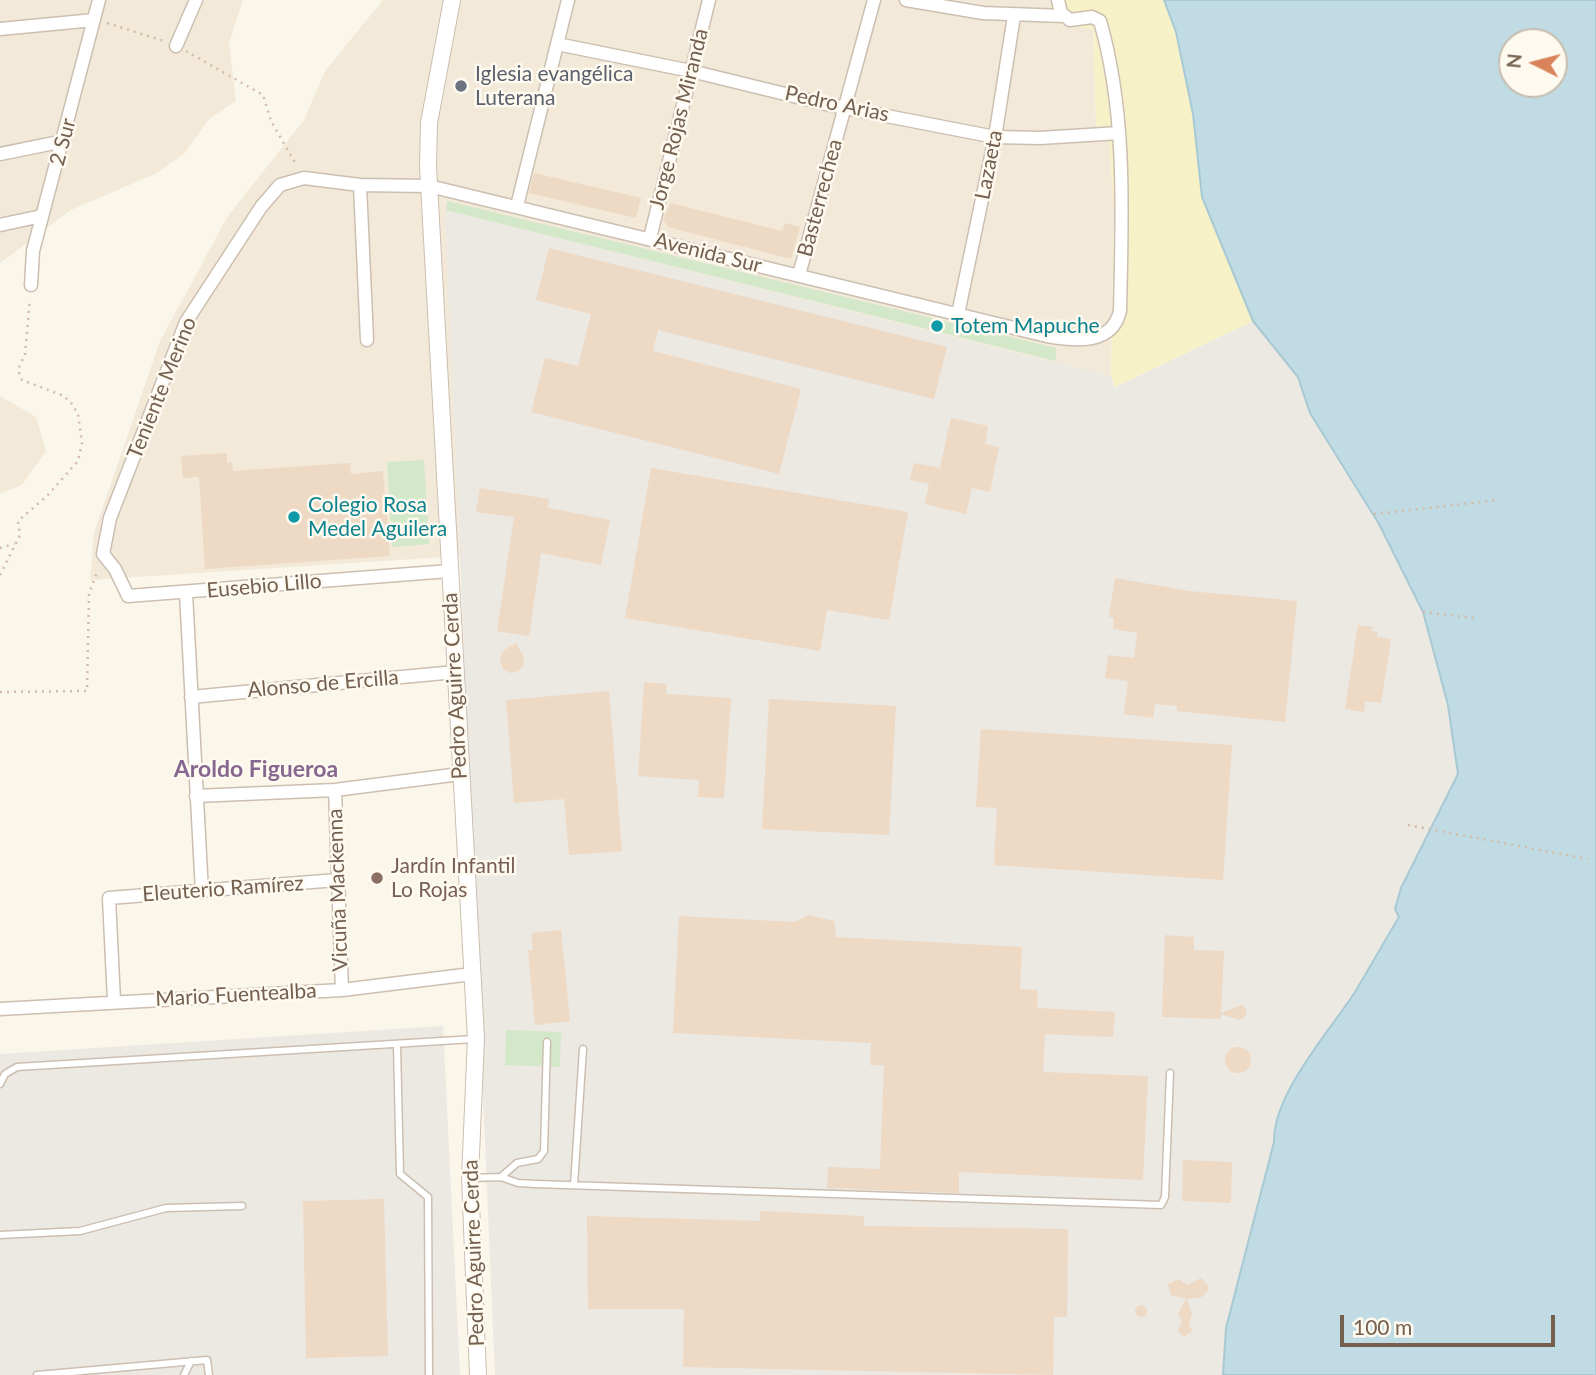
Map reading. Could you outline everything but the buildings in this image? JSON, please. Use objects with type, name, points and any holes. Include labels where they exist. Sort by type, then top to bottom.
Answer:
[{"type":"street","name":"2 Sur","points":[[31,285],[33,251],[99,0]]},
{"type":"street","points":[[176,46],[196,0]]},
{"type":"street","name":"Pedro Aguirre Cerda","points":[[452,0],[429,123],[429,186],[476,1038],[470,1178],[478,1375]]},
{"type":"street","points":[[517,206],[568,0]]},
{"type":"street","name":"Jorge Rojas Miranda","points":[[650,238],[709,0]]},
{"type":"street","name":"Basterrechea","points":[[799,275],[874,0]]},
{"type":"street","points":[[906,0],[1014,16],[1064,16],[1078,21],[1092,17],[1100,21],[1112,77],[1119,133]]},
{"type":"street","points":[[1058,0],[1064,16]]},
{"type":"street","name":"Lazaeta","points":[[958,314],[995,137],[1014,16]]},
{"type":"street","points":[[0,29],[94,20]]},
{"type":"street","name":"Pedro Arias","points":[[557,44],[995,137],[1040,138],[1119,133]]},
{"type":"street","name":"Avenida Sur","points":[[304,178],[360,185],[429,186],[1058,338],[1083,339],[1109,333],[1117,326],[1120,311],[1122,181],[1119,133]]},
{"type":"street","points":[[0,154],[64,141]]},
{"type":"street","name":"Teniente Merino","points":[[103,554],[110,518],[186,322],[261,207],[280,185],[304,178]]},
{"type":"street","points":[[360,185],[367,340]]},
{"type":"street","points":[[0,225],[42,216]]},
{"type":"street","name":"Eusebio Lillo","points":[[103,554],[116,569],[128,596],[449,571]]},
{"type":"street","points":[[186,593],[202,892]]},
{"type":"street","name":"Alonso de Ercilla","points":[[191,697],[455,672]]},
{"type":"street","points":[[197,796],[335,790],[460,774]]},
{"type":"street","name":"Vicuña Mackenna","points":[[335,790],[342,990]]},
{"type":"street","name":"Eleuterio Ramírez","points":[[114,1001],[109,898],[337,880]]},
{"type":"street","name":"Mario Fuentealba","points":[[0,1009],[342,990],[472,975]]},
{"type":"lane","points":[[0,1084],[5,1074],[17,1067],[397,1046],[476,1038]]},
{"type":"lane","points":[[501,1177],[517,1163],[538,1159],[544,1151],[547,1042]]},
{"type":"lane","points":[[397,1046],[400,1174],[428,1197],[429,1375]]},
{"type":"lane","points":[[574,1185],[583,1049]]},
{"type":"lane","points":[[470,1178],[501,1177],[518,1183],[1161,1205],[1165,1197],[1170,1073]]},
{"type":"lane","points":[[0,1235],[80,1231],[166,1208],[242,1206]]},
{"type":"lane","points":[[37,1375],[207,1360],[209,1375]]},
{"type":"lane","points":[[184,1375],[191,1361]]},
{"type":"path","points":[[94,20],[176,46],[263,94],[271,121],[304,178]]},
{"type":"path","points":[[0,575],[20,535],[18,521],[47,496],[79,461],[82,443],[78,414],[72,404],[48,388],[22,380],[18,370],[25,354],[31,285]]},
{"type":"path","points":[[1374,514],[1498,500]]},
{"type":"path","points":[[0,548],[16,543]]},
{"type":"path","points":[[0,692],[87,691],[89,593],[103,554]]},
{"type":"path","points":[[1423,612],[1474,618]]},
{"type":"path","points":[[1408,825],[1588,859]]},
{"type":"shaded area","points":[[0,0],[243,0],[229,43],[236,101],[209,119],[185,153],[157,173],[71,210],[0,263]]},
{"type":"shaded area","points":[[383,0],[1051,0],[1051,23],[1093,29],[1096,124],[1110,142],[1114,211],[1111,376],[446,209],[460,556],[90,580],[94,533],[160,341],[228,216],[304,120],[325,71]]},
{"type":"shaded area","points":[[445,209],[1111,376],[1115,387],[1253,321],[1298,377],[1310,413],[1379,524],[1423,612],[1448,705],[1458,774],[1401,888],[1395,909],[1399,917],[1356,990],[1298,1076],[1274,1127],[1274,1142],[1226,1328],[1223,1375],[495,1375]]},
{"type":"shaded area","points":[[0,396],[36,417],[46,451],[22,485],[0,494]]},
{"type":"shaded area","points":[[443,1026],[460,1375],[0,1375],[0,1054]]},
{"type":"green space","points":[[447,201],[1056,348],[1056,361],[446,210]]},
{"type":"green space","points":[[424,460],[429,544],[392,547],[387,462]]},
{"type":"green space","points":[[506,1030],[561,1032],[560,1067],[505,1065]]},
{"type":"sand","points":[[1051,0],[1164,0],[1176,32],[1193,114],[1202,197],[1253,321],[1115,387],[1111,376],[1114,211],[1109,142],[1096,124],[1093,29],[1051,23]]},
{"type":"water","points":[[1164,0],[1596,0],[1596,1375],[1223,1375],[1226,1328],[1283,1104],[1304,1064],[1355,992],[1399,917],[1395,909],[1401,888],[1458,774],[1448,705],[1423,612],[1379,524],[1310,413],[1298,377],[1253,321],[1202,197],[1193,114],[1176,32]]},
{"type":"place","name":"Iglesia evangélica Luterana","points":[[461,86]]},
{"type":"place","name":"Totem Mapuche","points":[[937,326]]},
{"type":"place","name":"Colegio Rosa Medel Aguilera","points":[[294,517]]},
{"type":"place","name":"Jardín Infantil Lo Rojas","points":[[377,878]]},
{"type":"district","name":"Aroldo Figueroa","points":[[256,770]]}]
